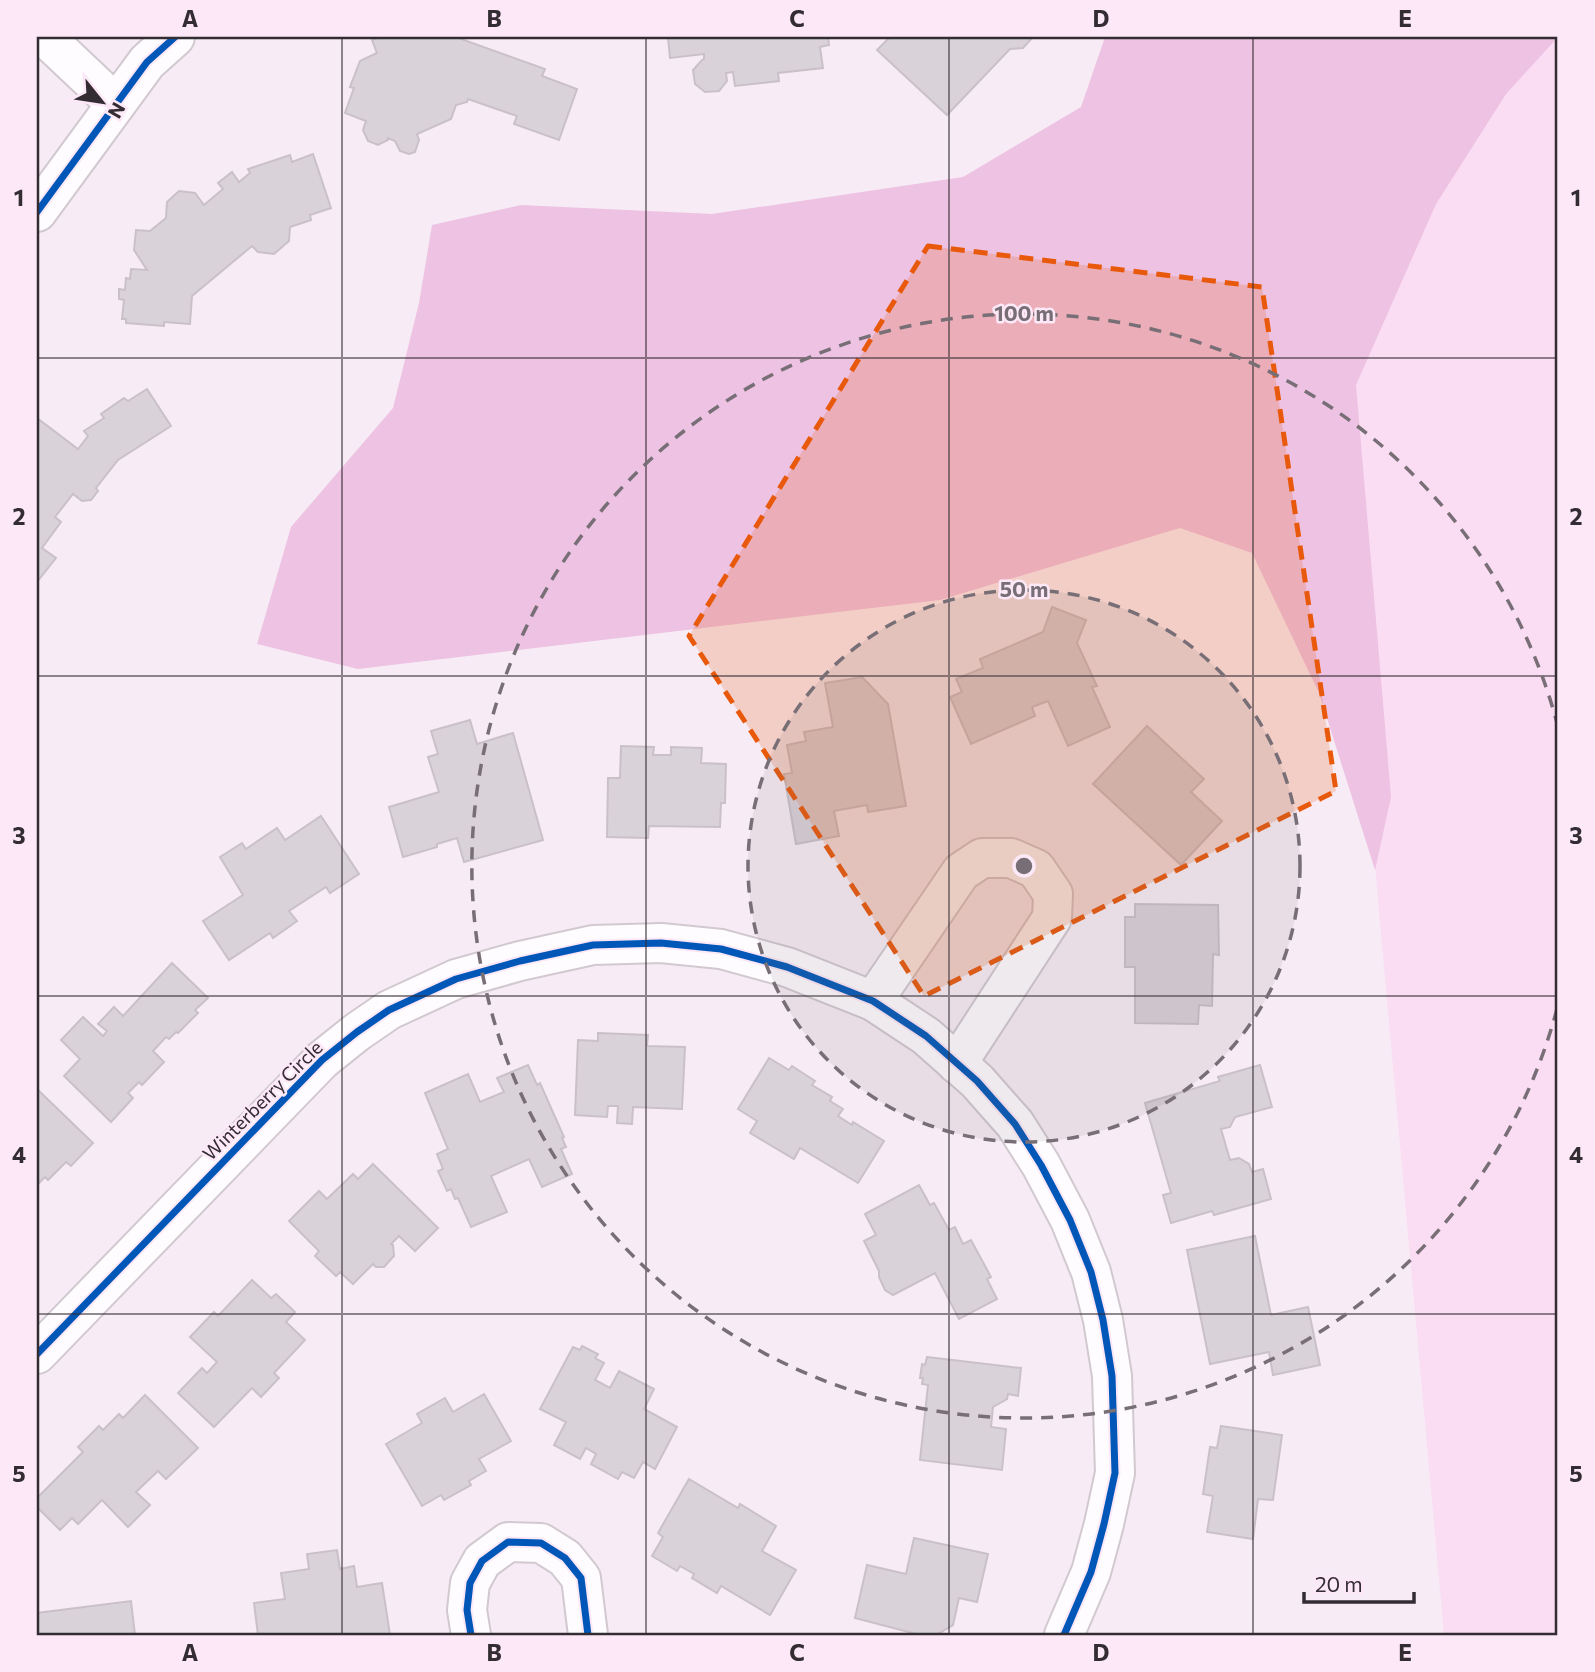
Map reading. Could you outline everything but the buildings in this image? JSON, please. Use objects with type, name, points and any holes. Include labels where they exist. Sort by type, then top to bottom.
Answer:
[{"type":"street","points":[[45,37],[116,104]]},
{"type":"street","points":[[37,212],[148,62],[175,37]]},
{"type":"street","points":[[873,1001],[961,873],[982,858],[1011,858],[1036,869],[1053,894],[1052,918],[957,1064]]},
{"type":"street","name":"Winterberry Circle","points":[[37,1354],[322,1059],[389,1010],[456,979],[593,945],[661,943],[721,949],[787,967],[873,1001],[926,1036],[976,1081],[1015,1124],[1070,1220],[1091,1272],[1103,1320],[1112,1376],[1115,1473],[1091,1572],[1063,1635]]},
{"type":"street","points":[[471,1635],[467,1610],[470,1583],[482,1561],[508,1542],[541,1543],[565,1558],[581,1578],[588,1635]]},
{"type":"highlighted area","points":[[928,246],[1262,287],[1336,791],[924,996],[689,636]]},
{"type":"shaded area","points":[[1105,37],[1558,37],[1506,94],[1436,204],[1356,385],[1391,797],[1375,870],[1319,693],[1252,553],[1180,528],[940,600],[358,669],[257,644],[291,527],[393,408],[419,303],[432,225],[521,205],[712,214],[963,177],[1081,107]]},
{"type":"shaded area","points":[[1558,37],[1558,1635],[1444,1635],[1319,243]]},
{"type":"cycle path","points":[[37,212],[147,62],[175,37]]},
{"type":"cycle path","points":[[37,1354],[322,1060],[389,1010],[456,979],[593,945],[661,943],[721,949],[787,967],[873,1001],[926,1036],[977,1081],[1015,1124],[1041,1165],[1070,1220],[1091,1272],[1103,1320],[1112,1376],[1115,1473],[1091,1572],[1064,1635]]},
{"type":"cycle path","points":[[471,1635],[467,1610],[470,1583],[482,1561],[508,1542],[541,1543],[565,1558],[581,1578],[588,1635]]}]
